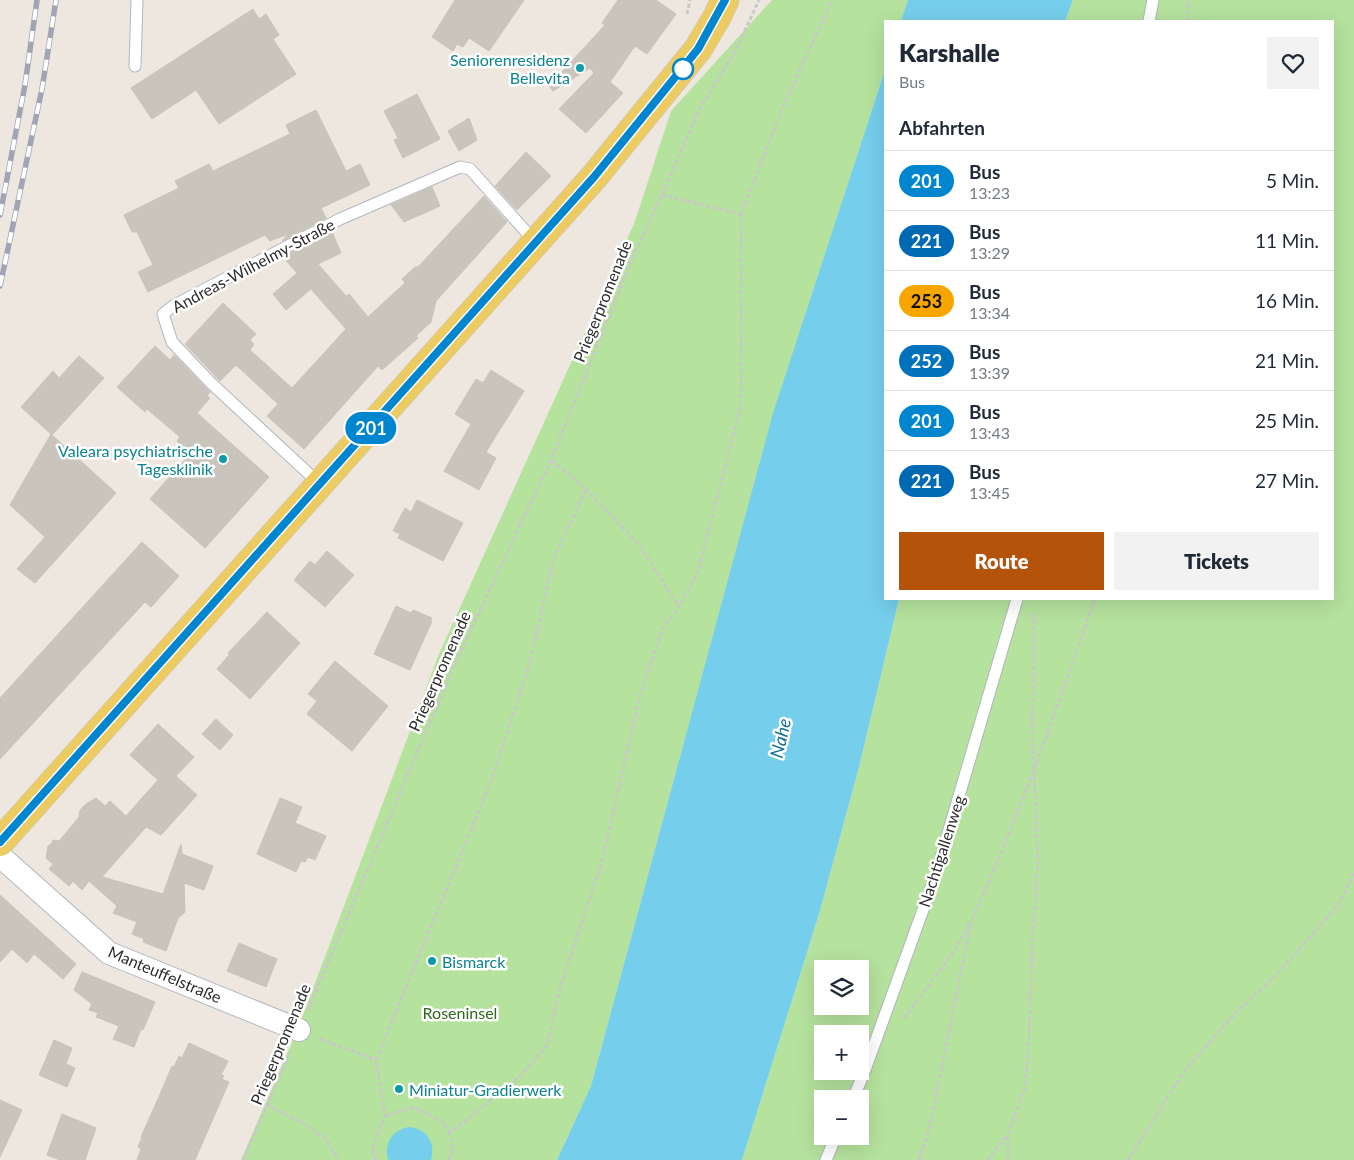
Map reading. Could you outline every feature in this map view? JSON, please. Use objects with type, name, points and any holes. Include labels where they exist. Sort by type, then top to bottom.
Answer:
[{"type":"main road","points":[[0,842],[594,177],[683,69],[708,33],[725,0]]},
{"type":"street","name":"Manteuffelstraße","points":[[0,856],[109,953],[300,1030]]},
{"type":"lane","points":[[135,66],[137,0]]},
{"type":"lane","points":[[1149,20],[1153,0]]},
{"type":"lane","name":"Andreas-Wilhelmy-Straße","points":[[321,484],[210,383],[172,342],[163,314],[173,306],[340,219],[460,167],[470,170],[536,243]]},
{"type":"lane","name":"Nachtigallenweg","points":[[857,1090],[936,874],[1017,600]]},
{"type":"lane","points":[[826,1160],[832,1145]]},
{"type":"path","name":"Priegerpromenade","points":[[243,1160],[454,666],[551,460],[633,257],[699,110],[736,50],[759,0]]},
{"type":"path","points":[[450,1133],[519,1077],[547,1046],[561,985],[601,865],[640,695],[663,628],[679,607],[698,572],[741,405],[741,214],[783,107],[832,0]]},
{"type":"path","points":[[1187,20],[1189,0]]},
{"type":"path","points":[[662,195],[741,214]]},
{"type":"path","points":[[551,460],[586,489],[640,546],[679,607]]},
{"type":"path","points":[[376,1160],[372,1149],[385,1116],[376,1060],[491,781],[528,668],[554,558],[586,489]]},
{"type":"path","points":[[899,1025],[956,949],[974,915],[1034,768],[1095,600]]},
{"type":"path","points":[[987,1160],[1008,1134],[1025,1087],[1038,861],[1032,724],[1034,609]]},
{"type":"path","points":[[1128,1160],[1135,1146],[1185,1070],[1233,1016],[1282,969],[1338,904],[1354,873]]},
{"type":"path","points":[[919,1160],[930,1126],[974,915]]},
{"type":"path","points":[[300,1030],[376,1060]]},
{"type":"path","points":[[267,1105],[303,1123],[326,1139],[338,1160]]},
{"type":"path","points":[[385,1116],[413,1107],[442,1121],[450,1133],[453,1149],[449,1160]]},
{"type":"path","points":[[1008,1134],[1008,1160]]},
{"type":"green space","name":"Roseninsel","points":[[772,0],[908,0],[901,20],[884,20],[884,73],[773,414],[591,1086],[557,1160],[241,1160],[297,1031],[439,654],[634,224],[671,111]]},
{"type":"green space","points":[[1073,0],[1354,0],[1354,1160],[742,1160],[819,914],[859,767],[899,600],[1334,600],[1334,20],[1065,20]]},
{"type":"water","points":[[908,0],[1073,0],[1065,20],[901,20]]},
{"type":"water","name":"Nahe","points":[[884,73],[884,600],[899,600],[859,767],[819,914],[742,1160],[557,1160],[591,1086],[773,413]]},
{"type":"water","points":[[409,1127],[421,1131],[429,1138],[432,1148],[431,1160],[388,1160],[387,1148],[391,1138],[398,1131]]},
{"type":"building","name":"Seniorenresidenz Bellevita","points":[[455,0],[524,0],[489,51],[469,38],[463,47],[457,44],[453,51],[432,37]]},
{"type":"building","name":"Seniorenresidenz Bellevita","points":[[618,0],[656,0],[676,14],[647,54],[635,46],[610,82],[623,93],[586,133],[559,109],[594,73],[590,68],[553,91],[549,86],[605,25],[602,23]]},
{"type":"building","points":[[253,9],[259,19],[266,14],[279,35],[273,39],[296,74],[219,124],[196,90],[152,119],[131,88]]},
{"type":"building","points":[[417,94],[440,139],[403,158],[394,140],[398,138],[384,111]]},
{"type":"building","points":[[316,110],[346,171],[360,164],[370,185],[321,208],[326,218],[282,241],[288,234],[270,241],[265,235],[148,292],[138,272],[153,265],[137,232],[132,232],[124,215],[179,188],[175,181],[209,164],[213,171],[290,134],[286,125]]},
{"type":"building","points":[[469,118],[477,140],[459,151],[448,131]]},
{"type":"building","points":[[526,152],[551,176],[517,210],[495,186]]},
{"type":"building","points":[[432,187],[440,206],[404,222],[391,205]]},
{"type":"building","points":[[484,196],[507,222],[436,301],[431,322],[416,336],[418,338],[382,370],[378,366],[304,449],[267,416],[278,404],[236,365],[220,381],[185,344],[223,303],[256,334],[250,340],[254,344],[250,350],[292,388],[346,329],[311,289],[286,310],[273,294],[297,273],[283,257],[332,232],[341,253],[318,264],[346,296],[349,294],[368,317],[405,283],[402,279],[415,267],[418,267]]},
{"type":"building","points":[[155,346],[170,360],[174,355],[210,392],[207,396],[210,398],[197,413],[269,477],[205,548],[150,499],[191,453],[177,441],[180,437],[147,409],[145,412],[117,387]]},
{"type":"building","points":[[79,356],[104,378],[52,435],[116,493],[35,583],[17,569],[45,537],[10,505],[51,434],[21,407],[53,371],[59,378]]},
{"type":"building","points":[[491,370],[524,391],[486,452],[496,458],[479,490],[444,471],[471,424],[455,414],[476,379],[483,383]]},
{"type":"building","points":[[417,500],[463,523],[443,561],[398,538],[400,534],[393,531],[405,508],[411,512]]},
{"type":"building","points":[[142,542],[179,576],[151,607],[145,602],[0,759],[0,698]]},
{"type":"building","points":[[327,551],[354,575],[325,607],[294,580],[310,561],[315,565]]},
{"type":"building","points":[[396,606],[411,613],[413,610],[432,618],[410,670],[374,654]]},
{"type":"building","points":[[267,612],[300,643],[250,699],[217,669],[230,654],[228,653]]},
{"type":"building","points":[[335,661],[388,706],[352,751],[307,714],[317,701],[308,694]]},
{"type":"building","points":[[216,719],[233,735],[220,750],[202,734]]},
{"type":"building","points":[[158,724],[194,757],[176,776],[197,795],[161,835],[146,827],[102,877],[163,894],[181,844],[182,854],[213,866],[204,890],[184,883],[185,912],[178,918],[166,951],[143,942],[144,939],[132,934],[137,922],[113,913],[117,906],[89,881],[82,890],[73,881],[69,886],[49,869],[53,864],[46,858],[48,846],[53,840],[59,841],[79,817],[80,810],[86,804],[96,798],[105,806],[110,801],[126,816],[158,780],[130,755]]},
{"type":"building","points":[[280,798],[302,807],[295,823],[326,836],[315,860],[308,857],[305,862],[301,861],[296,872],[257,854]]},
{"type":"building","points":[[0,895],[76,964],[63,979],[34,954],[27,963],[12,949],[0,962]]},
{"type":"building","points":[[239,943],[277,959],[266,987],[227,971]]},
{"type":"building","points":[[82,972],[155,1002],[134,1047],[113,1039],[119,1026],[96,1017],[98,1013],[89,1010],[92,1004],[74,990]]},
{"type":"building","points":[[54,1040],[72,1048],[66,1064],[75,1068],[67,1087],[39,1075]]},
{"type":"building","points":[[189,1043],[228,1061],[221,1075],[224,1076],[222,1079],[229,1082],[195,1160],[137,1160],[141,1149],[138,1147],[141,1137],[172,1066],[174,1067],[179,1056],[182,1058]]},
{"type":"building","points":[[0,1100],[22,1110],[0,1157]]},
{"type":"building","points":[[62,1114],[96,1128],[85,1160],[60,1160],[47,1155]]},
{"type":"railway","points":[[0,215],[25,85],[37,0]]},
{"type":"railway","points":[[0,286],[42,89],[56,0]]},
{"type":"bus line","name":"201","points":[[0,842],[524,258],[594,177],[698,49],[725,0]]},
{"type":"place","name":"Seniorenresidenz Bellevita","points":[[580,68]]},
{"type":"place","name":"Valeara psychiatrische Tagesklinik","points":[[223,459]]},
{"type":"place","name":"Bismarck","points":[[432,961]]},
{"type":"place","name":"Miniatur-Gradierwerk","points":[[399,1089]]}]
